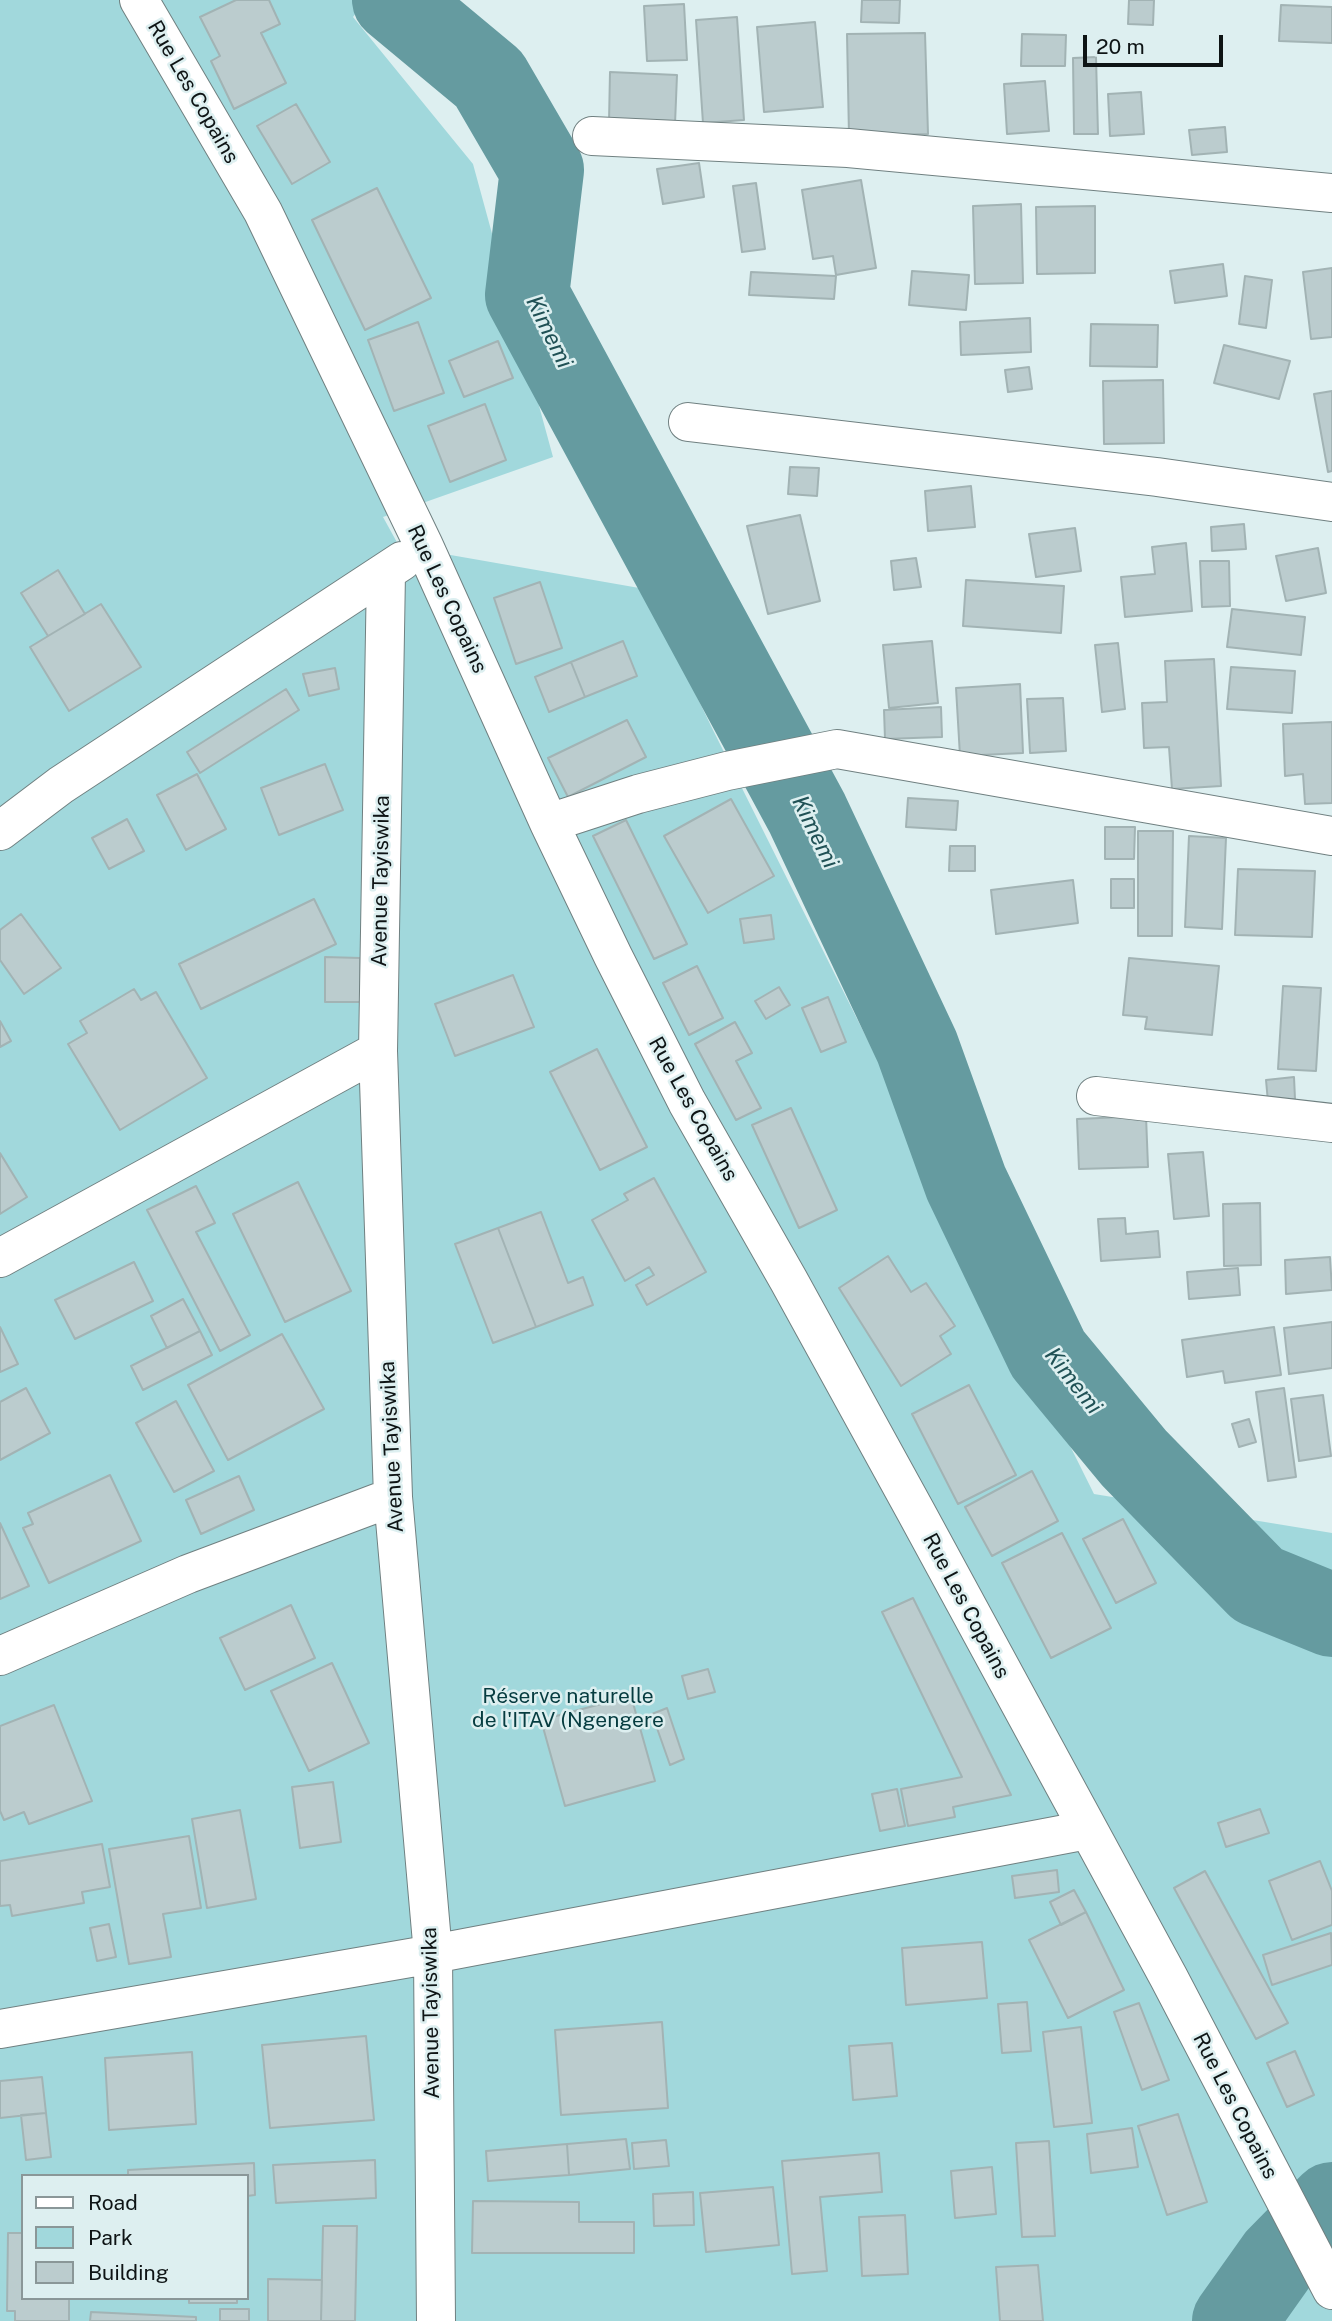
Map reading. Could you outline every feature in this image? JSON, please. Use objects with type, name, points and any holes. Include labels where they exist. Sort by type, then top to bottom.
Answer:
[{"type":"street","name":"Rue Les Copains","points":[[139,0],[263,212],[424,546],[612,956],[687,1102],[823,1342],[1169,1978],[1332,2290]]},
{"type":"street","points":[[592,136],[848,148],[1332,193]]},
{"type":"street","points":[[688,422],[1157,477],[1332,502]]},
{"type":"street","points":[[0,831],[61,785],[424,546]]},
{"type":"street","name":"Avenue Tayiswika","points":[[386,572],[378,1051],[393,1497],[433,1954],[436,2321]]},
{"type":"street","points":[[549,823],[638,794],[727,771],[837,749],[1332,836]]},
{"type":"street","points":[[0,1258],[378,1051]]},
{"type":"street","points":[[1096,1096],[1332,1123]]},
{"type":"street","points":[[0,1656],[188,1574],[393,1497]]},
{"type":"street","points":[[0,2029],[433,1954],[1087,1830]]},
{"type":"green space","name":"Réserve naturelle de l'ITAV (Ngengere","points":[[0,0],[366,0],[353,17],[473,164],[553,457],[383,517],[399,546],[645,589],[1094,1494],[1332,1533],[1332,2321],[0,2321]]},
{"type":"building","points":[[236,0],[269,0],[280,24],[261,33],[286,83],[234,109],[211,61],[220,56],[200,17]]},
{"type":"building","points":[[862,0],[900,0],[899,23],[861,22]]},
{"type":"building","points":[[1129,0],[1154,0],[1153,25],[1128,24]]},
{"type":"building","points":[[684,4],[687,60],[647,61],[644,6]]},
{"type":"building","points":[[1281,5],[1332,7],[1332,43],[1279,41]]},
{"type":"building","points":[[737,17],[744,120],[703,123],[696,20]]},
{"type":"building","points":[[815,22],[823,107],[764,112],[757,27]]},
{"type":"building","points":[[925,33],[928,134],[849,136],[847,34]]},
{"type":"building","points":[[1022,34],[1066,35],[1065,66],[1021,66]]},
{"type":"building","points":[[1096,57],[1098,134],[1074,134],[1073,58]]},
{"type":"building","points":[[610,72],[677,75],[675,124],[609,122]]},
{"type":"building","points":[[1045,81],[1049,131],[1007,134],[1004,84]]},
{"type":"building","points":[[1141,92],[1144,134],[1110,136],[1108,94]]},
{"type":"building","points":[[296,104],[330,162],[292,184],[257,126]]},
{"type":"building","points":[[1225,127],[1227,152],[1192,155],[1189,130]]},
{"type":"building","points":[[699,163],[704,197],[663,204],[657,169]]},
{"type":"building","points":[[861,180],[876,268],[836,275],[833,256],[813,259],[802,190]]},
{"type":"building","points":[[756,183],[765,249],[742,252],[733,186]]},
{"type":"building","points":[[377,188],[431,298],[365,330],[312,220]]},
{"type":"building","points":[[1021,204],[1023,283],[975,284],[973,206]]},
{"type":"building","points":[[1095,206],[1095,273],[1037,274],[1036,207]]},
{"type":"building","points":[[1223,264],[1227,296],[1175,303],[1170,271]]},
{"type":"building","points":[[1332,268],[1332,337],[1311,339],[1303,272]]},
{"type":"building","points":[[912,271],[969,275],[966,310],[909,305]]},
{"type":"building","points":[[751,272],[836,276],[834,299],[749,295]]},
{"type":"building","points":[[1245,276],[1272,280],[1266,328],[1239,324]]},
{"type":"building","points":[[1030,318],[1031,352],[961,355],[960,322]]},
{"type":"building","points":[[418,322],[444,393],[394,411],[368,340]]},
{"type":"building","points":[[1091,324],[1158,325],[1157,367],[1090,366]]},
{"type":"building","points":[[498,341],[513,378],[464,397],[449,361]]},
{"type":"building","points":[[1224,345],[1290,361],[1279,399],[1214,383]]},
{"type":"building","points":[[1029,367],[1032,389],[1008,392],[1005,370]]},
{"type":"building","points":[[1163,380],[1164,443],[1104,444],[1103,381]]},
{"type":"building","points":[[1332,391],[1332,471],[1328,472],[1314,394]]},
{"type":"building","points":[[485,404],[506,460],[450,482],[428,426]]},
{"type":"building","points":[[790,467],[819,468],[817,496],[788,494]]},
{"type":"building","points":[[971,486],[975,527],[928,531],[925,491]]},
{"type":"building","points":[[800,515],[820,601],[768,614],[747,526]]},
{"type":"building","points":[[1244,524],[1246,549],[1212,551],[1211,527]]},
{"type":"building","points":[[1075,528],[1081,571],[1036,577],[1029,534]]},
{"type":"building","points":[[1186,543],[1192,611],[1125,617],[1121,577],[1155,574],[1152,547]]},
{"type":"building","points":[[1318,548],[1326,593],[1286,601],[1276,556]]},
{"type":"building","points":[[916,558],[921,587],[894,590],[891,561]]},
{"type":"building","points":[[1200,561],[1229,561],[1230,606],[1202,607]]},
{"type":"building","points":[[58,570],[85,614],[48,636],[21,593]]},
{"type":"building","points":[[966,580],[1064,586],[1061,633],[963,626]]},
{"type":"building","points":[[540,582],[562,648],[516,664],[494,598]]},
{"type":"building","points":[[101,604],[141,667],[69,711],[30,647]]},
{"type":"building","points":[[1232,609],[1305,617],[1301,655],[1227,647]]},
{"type":"building","points":[[623,641],[637,676],[585,697],[571,662]]},
{"type":"building","points":[[932,641],[938,703],[889,708],[883,645]]},
{"type":"building","points":[[1118,643],[1125,709],[1102,712],[1095,645]]},
{"type":"building","points":[[1214,659],[1221,786],[1172,789],[1169,747],[1144,748],[1142,703],[1167,702],[1165,661]]},
{"type":"building","points":[[571,662],[585,697],[549,712],[535,677]]},
{"type":"building","points":[[1231,667],[1295,671],[1292,713],[1227,709]]},
{"type":"building","points":[[335,668],[339,689],[309,696],[303,674]]},
{"type":"building","points":[[1020,684],[1023,753],[960,756],[956,688]]},
{"type":"building","points":[[286,689],[299,710],[200,773],[187,752]]},
{"type":"building","points":[[1063,698],[1066,751],[1030,753],[1027,699]]},
{"type":"building","points":[[941,707],[942,737],[885,739],[884,710]]},
{"type":"building","points":[[627,720],[646,757],[568,797],[548,758]]},
{"type":"building","points":[[1332,722],[1332,803],[1305,804],[1303,774],[1285,776],[1283,724]]},
{"type":"building","points":[[325,764],[343,810],[279,835],[261,788]]},
{"type":"building","points":[[197,774],[226,829],[186,850],[157,795]]},
{"type":"building","points":[[908,798],[958,801],[956,830],[906,827]]},
{"type":"building","points":[[731,799],[774,876],[708,913],[664,836]]},
{"type":"building","points":[[127,819],[144,851],[109,869],[92,838]]},
{"type":"building","points":[[626,820],[687,944],[654,959],[593,836]]},
{"type":"building","points":[[1105,827],[1135,827],[1134,859],[1105,859]]},
{"type":"building","points":[[1138,831],[1173,831],[1172,936],[1138,936]]},
{"type":"building","points":[[1189,836],[1226,838],[1222,929],[1185,927]]},
{"type":"building","points":[[950,846],[975,846],[975,871],[949,871]]},
{"type":"building","points":[[1238,869],[1315,871],[1312,937],[1235,935]]},
{"type":"building","points":[[1111,879],[1134,879],[1134,908],[1111,908]]},
{"type":"building","points":[[1073,880],[1078,923],[996,934],[991,890]]},
{"type":"building","points":[[314,899],[336,944],[201,1009],[179,964]]},
{"type":"building","points":[[21,914],[61,968],[24,994],[0,960],[0,930]]},
{"type":"building","points":[[771,915],[774,939],[744,943],[740,919]]},
{"type":"building","points":[[325,957],[360,958],[360,1002],[325,1002]]},
{"type":"building","points":[[1129,958],[1219,966],[1212,1035],[1145,1029],[1147,1017],[1123,1015]]},
{"type":"building","points":[[697,966],[723,1018],[689,1035],[663,983]]},
{"type":"building","points":[[513,975],[534,1027],[455,1056],[435,1004]]},
{"type":"building","points":[[1283,986],[1321,988],[1316,1071],[1278,1069]]},
{"type":"building","points":[[779,987],[790,1005],[766,1019],[755,1001]]},
{"type":"building","points":[[134,989],[141,1000],[156,992],[207,1078],[120,1130],[68,1044],[87,1033],[80,1021]]},
{"type":"building","points":[[828,997],[846,1042],[821,1052],[802,1008]]},
{"type":"building","points":[[0,1021],[11,1041],[0,1047]]},
{"type":"building","points":[[735,1022],[752,1053],[736,1061],[761,1108],[736,1120],[695,1044]]},
{"type":"building","points":[[597,1049],[647,1147],[600,1170],[550,1072]]},
{"type":"building","points":[[1294,1077],[1295,1099],[1268,1102],[1266,1080]]},
{"type":"building","points":[[791,1108],[837,1210],[799,1228],[752,1125]]},
{"type":"building","points":[[1146,1116],[1148,1167],[1079,1169],[1077,1119]]},
{"type":"building","points":[[1203,1152],[1209,1216],[1174,1219],[1168,1154]]},
{"type":"building","points":[[0,1153],[27,1197],[0,1214]]},
{"type":"building","points":[[654,1178],[706,1272],[647,1305],[636,1285],[654,1275],[649,1267],[625,1281],[592,1220],[628,1200],[624,1194]]},
{"type":"building","points":[[298,1182],[351,1291],[285,1322],[233,1214]]},
{"type":"building","points":[[196,1186],[215,1223],[196,1232],[250,1335],[220,1351],[147,1210]]},
{"type":"building","points":[[1260,1203],[1261,1265],[1224,1266],[1223,1204]]},
{"type":"building","points":[[541,1212],[568,1283],[583,1277],[593,1305],[536,1327],[498,1228]]},
{"type":"building","points":[[1125,1218],[1126,1234],[1158,1231],[1160,1257],[1101,1261],[1098,1219]]},
{"type":"building","points":[[498,1228],[536,1327],[493,1343],[455,1244]]},
{"type":"building","points":[[888,1256],[911,1292],[926,1283],[955,1326],[940,1336],[951,1354],[901,1386],[839,1288]]},
{"type":"building","points":[[1330,1257],[1332,1290],[1286,1294],[1285,1260]]},
{"type":"building","points":[[134,1262],[153,1301],[75,1339],[55,1300]]},
{"type":"building","points":[[1238,1268],[1240,1295],[1189,1299],[1187,1272]]},
{"type":"building","points":[[183,1299],[200,1331],[167,1348],[151,1316]]},
{"type":"building","points":[[1332,1322],[1332,1368],[1289,1374],[1284,1328]]},
{"type":"building","points":[[0,1327],[18,1364],[0,1372]]},
{"type":"building","points":[[1274,1327],[1281,1375],[1225,1383],[1223,1371],[1187,1377],[1182,1340]]},
{"type":"building","points":[[200,1331],[212,1355],[143,1390],[131,1366]]},
{"type":"building","points":[[282,1334],[324,1409],[228,1460],[188,1385]]},
{"type":"building","points":[[969,1385],[1016,1475],[958,1504],[912,1414]]},
{"type":"building","points":[[26,1388],[50,1433],[0,1460],[0,1402]]},
{"type":"building","points":[[1284,1388],[1296,1477],[1268,1481],[1256,1392]]},
{"type":"building","points":[[1323,1395],[1331,1456],[1299,1461],[1291,1399]]},
{"type":"building","points":[[176,1401],[214,1471],[174,1492],[136,1423]]},
{"type":"building","points":[[1249,1419],[1256,1442],[1239,1447],[1232,1424]]},
{"type":"building","points":[[1032,1471],[1058,1521],[992,1556],[965,1507]]},
{"type":"building","points":[[110,1475],[141,1541],[49,1583],[23,1528],[33,1524],[28,1513]]},
{"type":"building","points":[[239,1476],[254,1510],[201,1534],[186,1500]]},
{"type":"building","points":[[1123,1519],[1156,1583],[1116,1603],[1083,1539]]},
{"type":"building","points":[[0,1523],[29,1586],[0,1599]]},
{"type":"building","points":[[1062,1533],[1111,1628],[1051,1658],[1002,1563]]},
{"type":"building","points":[[913,1598],[1011,1795],[953,1807],[955,1817],[908,1826],[901,1789],[962,1777],[882,1612]]},
{"type":"building","points":[[291,1605],[315,1658],[245,1690],[220,1638]]},
{"type":"building","points":[[332,1663],[369,1743],[309,1771],[271,1691]]},
{"type":"building","points":[[708,1669],[715,1692],[688,1699],[682,1676]]},
{"type":"building","points":[[631,1696],[655,1781],[565,1806],[541,1720]]},
{"type":"building","points":[[54,1705],[92,1801],[29,1824],[24,1812],[4,1820],[0,1811],[0,1726]]},
{"type":"building","points":[[667,1708],[684,1759],[670,1765],[652,1714]]},
{"type":"building","points":[[333,1782],[341,1842],[300,1848],[292,1787]]},
{"type":"building","points":[[897,1789],[905,1826],[880,1831],[872,1794]]},
{"type":"building","points":[[1260,1809],[1269,1833],[1226,1847],[1218,1823]]},
{"type":"building","points":[[240,1810],[256,1899],[207,1908],[192,1819]]},
{"type":"building","points":[[189,1836],[201,1908],[163,1914],[171,1957],[129,1964],[109,1849]]},
{"type":"building","points":[[102,1844],[110,1887],[82,1892],[84,1903],[12,1916],[10,1905],[0,1906],[0,1861]]},
{"type":"building","points":[[1320,1861],[1332,1891],[1332,1925],[1292,1940],[1269,1881]]},
{"type":"building","points":[[1057,1870],[1059,1892],[1015,1898],[1012,1876]]},
{"type":"building","points":[[1205,1871],[1288,2023],[1256,2039],[1174,1888]]},
{"type":"building","points":[[1074,1890],[1086,1912],[1061,1925],[1050,1902]]},
{"type":"building","points":[[1086,1912],[1124,1990],[1068,2018],[1029,1940]]},
{"type":"building","points":[[109,1924],[116,1957],[97,1961],[90,1928]]},
{"type":"building","points":[[1331,1933],[1332,1965],[1272,1985],[1263,1955]]},
{"type":"building","points":[[982,1942],[987,1998],[906,2005],[902,1948]]},
{"type":"building","points":[[1027,2002],[1031,2051],[1002,2053],[998,2004]]},
{"type":"building","points":[[1139,2003],[1169,2080],[1142,2090],[1114,2012]]},
{"type":"building","points":[[662,2022],[668,2108],[561,2115],[555,2030]]},
{"type":"building","points":[[1081,2027],[1092,2123],[1054,2127],[1043,2032]]},
{"type":"building","points":[[366,2036],[374,2120],[270,2128],[262,2045]]},
{"type":"building","points":[[892,2043],[897,2096],[853,2100],[849,2046]]},
{"type":"building","points":[[1295,2051],[1314,2095],[1287,2107],[1267,2063]]},
{"type":"building","points":[[192,2052],[196,2124],[109,2130],[105,2058]]},
{"type":"building","points":[[42,2077],[46,2113],[0,2118],[0,2081]]},
{"type":"building","points":[[46,2113],[51,2157],[26,2160],[21,2115]]},
{"type":"building","points":[[1178,2114],[1207,2202],[1167,2215],[1138,2126]]},
{"type":"building","points":[[1132,2128],[1138,2167],[1091,2173],[1087,2134]]},
{"type":"building","points":[[626,2139],[630,2169],[569,2175],[567,2144]]},
{"type":"building","points":[[666,2140],[669,2166],[634,2169],[632,2143]]},
{"type":"building","points":[[1049,2141],[1055,2236],[1022,2237],[1016,2143]]},
{"type":"building","points":[[567,2144],[569,2175],[488,2181],[486,2151]]},
{"type":"building","points":[[879,2153],[882,2192],[820,2197],[827,2271],[792,2274],[782,2161]]},
{"type":"building","points":[[375,2160],[376,2198],[276,2203],[273,2165]]},
{"type":"building","points":[[254,2163],[255,2195],[248,2196],[248,2174],[128,2174],[128,2170]]},
{"type":"building","points":[[992,2167],[996,2214],[955,2218],[951,2171]]},
{"type":"building","points":[[773,2187],[779,2245],[706,2252],[700,2193]]},
{"type":"building","points":[[693,2192],[694,2225],[654,2226],[653,2194]]},
{"type":"building","points":[[473,2201],[579,2202],[579,2222],[634,2222],[634,2253],[472,2253]]},
{"type":"building","points":[[905,2215],[908,2274],[862,2276],[859,2217]]},
{"type":"building","points":[[323,2226],[357,2226],[355,2321],[321,2321]]},
{"type":"building","points":[[8,2233],[21,2233],[21,2300],[69,2300],[69,2321],[15,2321],[15,2311],[7,2311]]},
{"type":"building","points":[[1038,2265],[1043,2321],[1000,2321],[996,2267]]},
{"type":"building","points":[[268,2279],[322,2280],[321,2321],[268,2321]]},
{"type":"building","points":[[189,2300],[237,2300],[237,2303],[189,2303]]},
{"type":"building","points":[[220,2309],[249,2309],[249,2321],[220,2321]]},
{"type":"building","points":[[91,2312],[196,2317],[196,2321],[90,2321]]},
{"type":"waterway","name":"Kimemi","points":[[394,0],[489,79],[542,170],[527,295],[807,813],[917,1047],[966,1183],[1048,1354],[1134,1458],[1258,1585],[1332,1615]]},
{"type":"waterway","points":[[1234,2321],[1278,2259],[1332,2204]]}]
